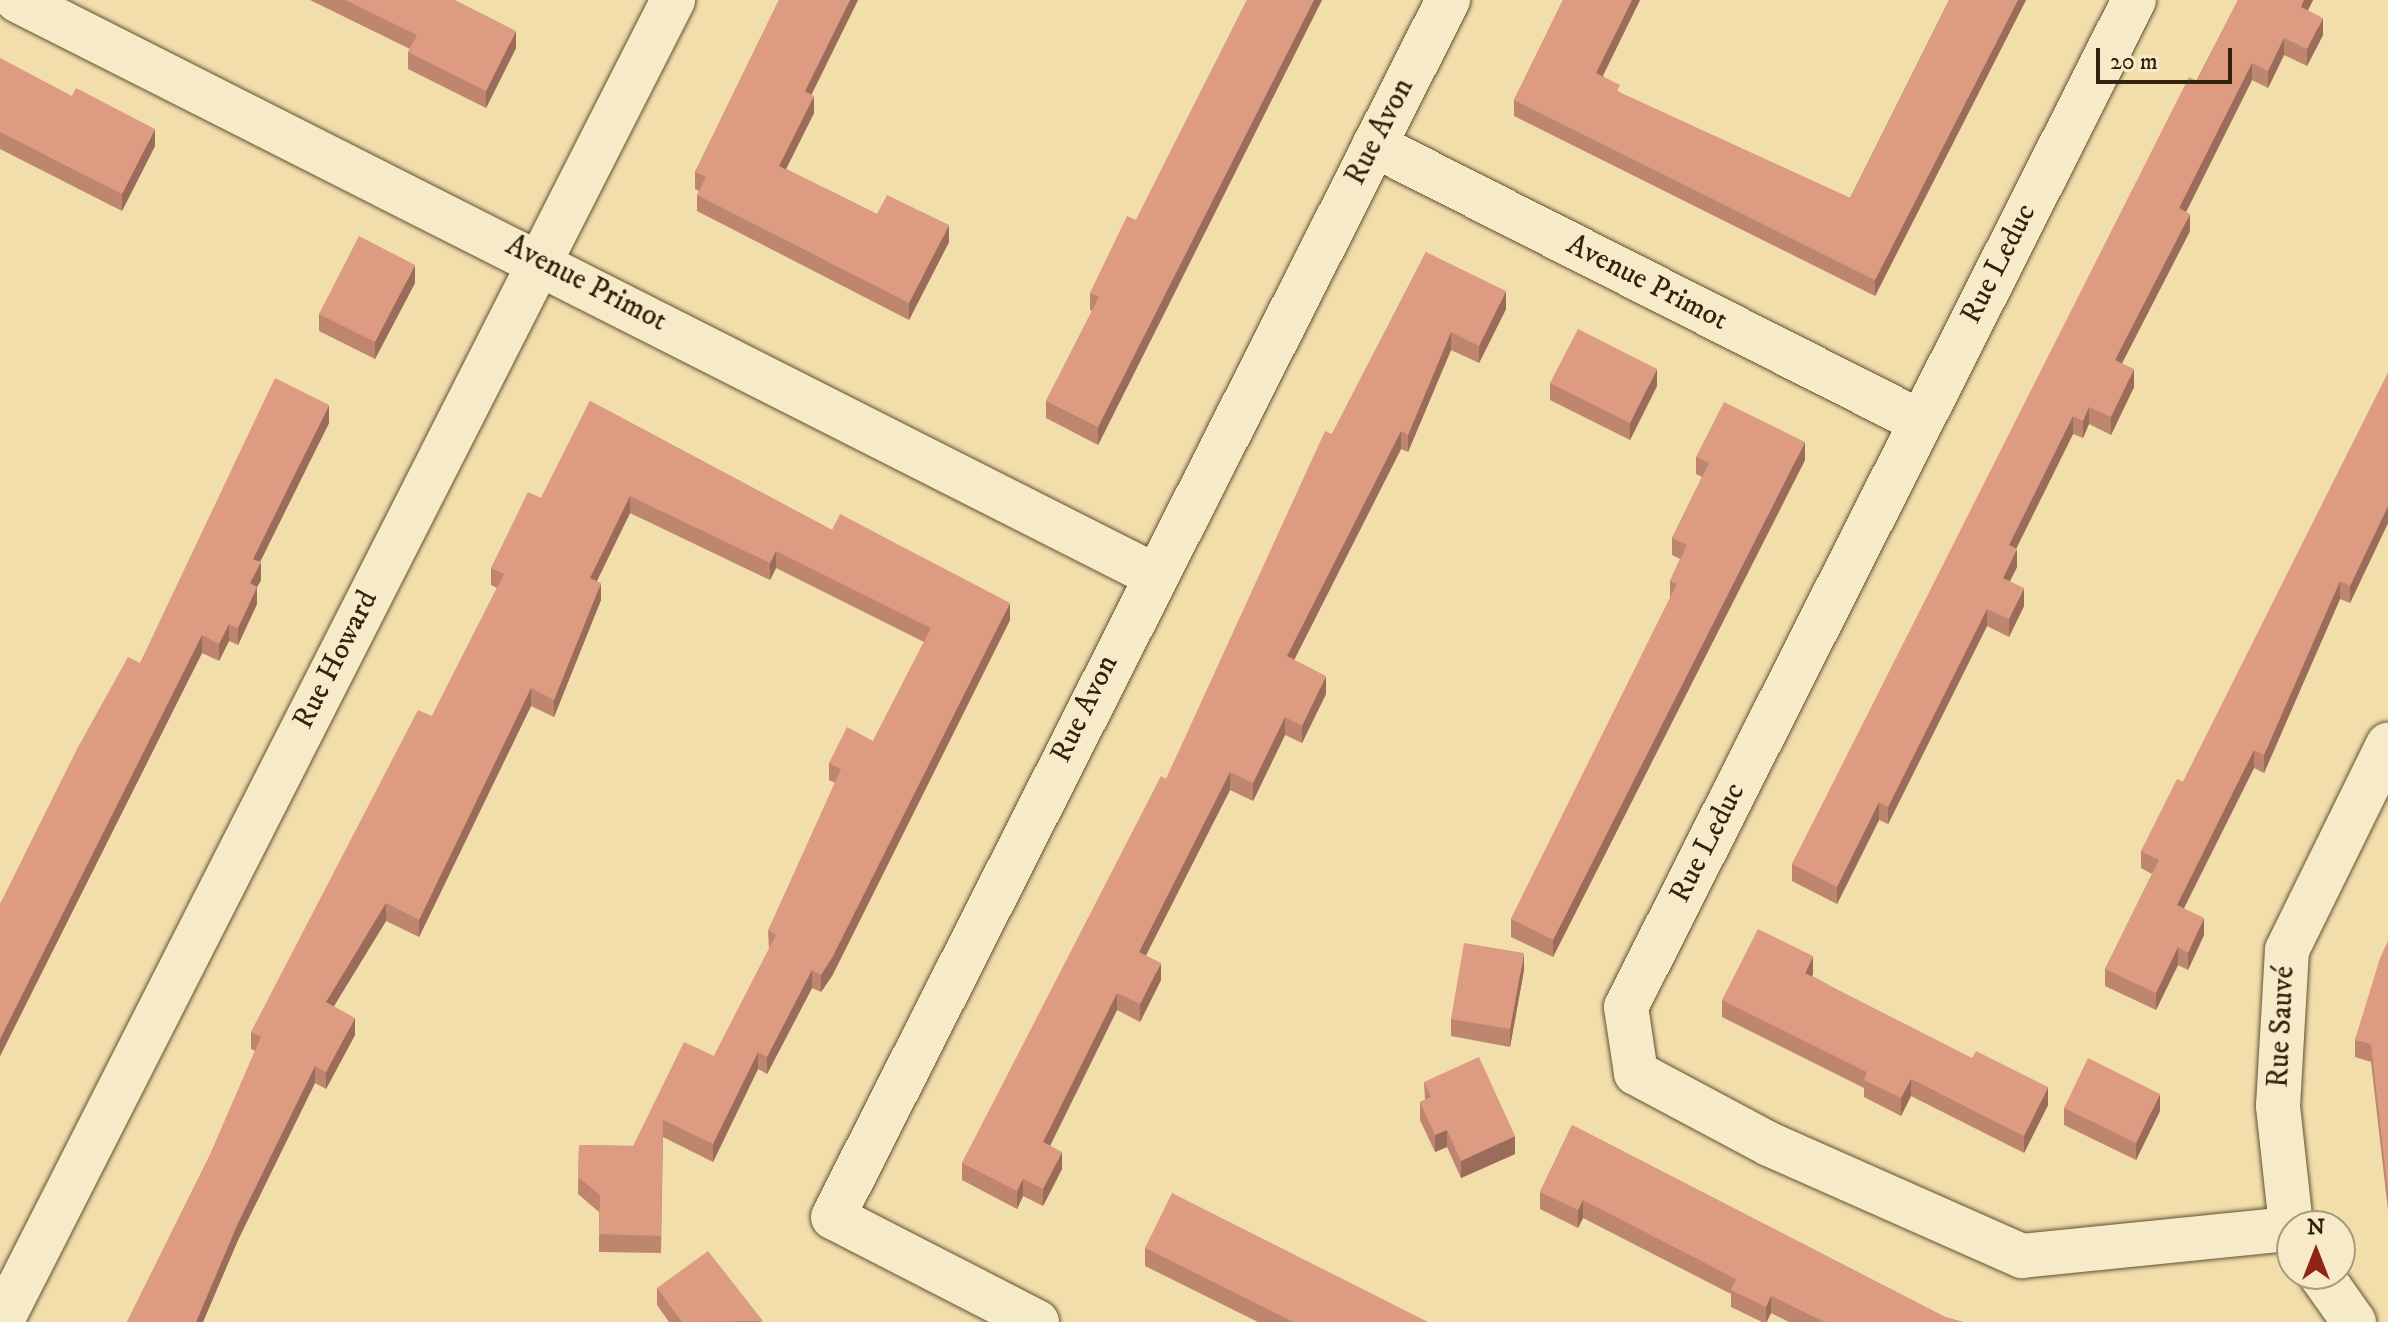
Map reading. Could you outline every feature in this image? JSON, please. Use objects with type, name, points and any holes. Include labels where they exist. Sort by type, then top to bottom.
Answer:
[{"type":"street","name":"Avenue Primot","points":[[17,0],[538,259],[1152,574]]},
{"type":"street","name":"Rue Howard","points":[[1,1322],[538,259],[673,0]]},
{"type":"street","name":"Rue Avon","points":[[1037,1322],[833,1217],[1152,574],[1448,0]]},
{"type":"street","name":"Rue Leduc","points":[[2134,0],[1626,1007],[1636,1073],[1769,1144],[2022,1256],[2276,1233]]},
{"type":"street","name":"Avenue Primot","points":[[1374,145],[1919,421]]},
{"type":"street","name":"Rue Sauvé","points":[[2288,1210],[2278,1106],[2287,950],[2388,745]]},
{"type":"street","points":[[2331,1290],[2354,1322]]},
{"type":"building","points":[[345,0],[455,0],[516,31],[486,91],[408,52],[417,35]]},
{"type":"building","points":[[779,0],[850,0],[805,91],[814,96],[779,166],[877,214],[887,195],[949,225],[909,303],[697,195],[706,177],[695,172]]},
{"type":"building","points":[[1247,0],[1314,0],[1098,427],[1046,401],[1099,297],[1090,293],[1127,216],[1136,220]]},
{"type":"building","points":[[1563,0],[1632,0],[1596,73],[1620,85],[1617,91],[1850,198],[1949,0],[2018,0],[1875,280],[1514,100]]},
{"type":"building","points":[[2238,0],[2304,0],[2301,7],[2323,18],[2307,49],[2284,38],[2268,71],[2252,63],[2179,208],[2190,214],[2115,360],[2134,369],[2111,417],[2089,407],[2083,421],[2073,416],[2009,545],[2017,549],[2003,578],[2024,588],[2009,619],[1987,609],[1888,807],[1879,802],[1837,887],[1792,864],[2189,77],[2197,81]]},
{"type":"building","points":[[0,58],[72,96],[76,88],[155,129],[122,194],[0,132]]},
{"type":"building","points":[[359,236],[415,265],[375,342],[319,314]]},
{"type":"building","points":[[1426,252],[1506,291],[1479,346],[1451,332],[1408,435],[1401,431],[1287,656],[1326,676],[1302,726],[1285,717],[1253,783],[1230,772],[1139,952],[1161,963],[1140,1004],[1117,993],[1043,1142],[1062,1152],[1043,1189],[1023,1179],[1017,1191],[962,1163],[1161,776],[1166,779],[1325,431],[1332,434]]},
{"type":"building","points":[[1578,329],[1657,369],[1630,423],[1550,383]]},
{"type":"building","points":[[2388,373],[2388,506],[2350,586],[2340,581],[2264,755],[2254,750],[2177,905],[2204,918],[2188,953],[2178,947],[2156,993],[2105,969],[2159,860],[2141,851],[2177,779],[2183,782]]},
{"type":"building","points":[[275,378],[329,405],[253,559],[261,562],[250,583],[257,587],[238,628],[229,624],[219,644],[202,635],[0,1039],[0,904],[77,749],[128,657],[140,663]]},
{"type":"building","points":[[590,401],[832,530],[840,514],[1010,603],[832,958],[821,975],[812,970],[767,1057],[758,1052],[713,1144],[663,1120],[661,1236],[599,1234],[600,1195],[578,1177],[579,1145],[633,1146],[684,1042],[714,1056],[776,935],[768,931],[841,769],[829,763],[847,727],[873,741],[931,628],[776,551],[770,563],[630,496],[590,578],[601,583],[554,700],[531,688],[419,920],[386,903],[326,1002],[355,1018],[326,1072],[315,1066],[238,1223],[196,1322],[127,1322],[210,1155],[261,1037],[251,1032],[418,710],[432,716],[504,574],[491,568],[528,492],[541,498]]},
{"type":"building","points":[[1724,402],[1805,442],[1553,940],[1511,919],[1677,584],[1670,581],[1687,545],[1672,538],[1709,463],[1696,457]]},
{"type":"building","points":[[1758,929],[1813,956],[1805,973],[1972,1058],[1976,1051],[2048,1087],[2024,1136],[1911,1079],[1901,1098],[1864,1080],[1867,1072],[1722,1000]]},
{"type":"building","points":[[2388,941],[2388,1193],[2371,1044],[2355,1040]]},
{"type":"building","points":[[1464,943],[1524,953],[1510,1029],[1451,1019]]},
{"type":"building","points":[[1479,1057],[1515,1136],[1461,1161],[1447,1130],[1435,1135],[1420,1102],[1431,1097],[1424,1082]]},
{"type":"building","points":[[2088,1058],[2160,1094],[2136,1143],[2064,1108]]},
{"type":"building","points":[[1572,1125],[1945,1317],[1963,1322],[1825,1322],[1771,1296],[1766,1307],[1731,1290],[1736,1279],[1583,1200],[1578,1210],[1540,1192]]},
{"type":"building","points":[[1172,1193],[1428,1322],[1293,1322],[1145,1248]]},
{"type":"building","points":[[708,1251],[763,1321],[682,1322],[657,1288]]}]
